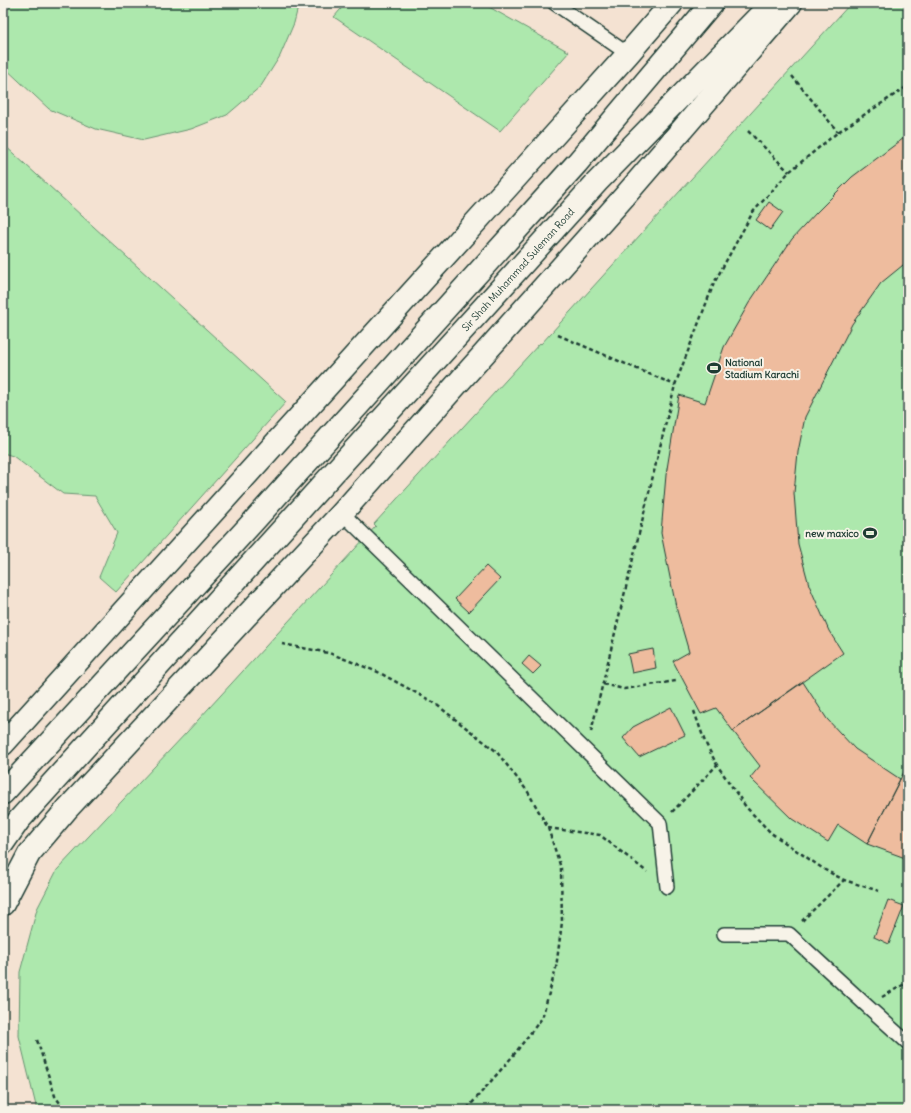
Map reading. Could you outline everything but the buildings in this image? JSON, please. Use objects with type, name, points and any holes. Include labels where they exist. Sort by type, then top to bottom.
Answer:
[{"type":"highway","points":[[3,744],[628,54],[672,3]]},
{"type":"highway","points":[[3,793],[252,523],[577,164],[712,3]]},
{"type":"highway","name":"Sir Shah Muhammad Suleman Road","points":[[3,843],[20,820],[597,182],[772,3]]},
{"type":"highway","points":[[3,904],[29,854],[68,808],[342,513],[624,197],[791,3]]},
{"type":"lane","points":[[554,3],[628,54]]},
{"type":"lane","points":[[342,513],[660,823],[667,887]]},
{"type":"lane","points":[[724,934],[789,934],[908,1042]]},
{"type":"path","points":[[792,76],[838,132]]},
{"type":"path","points":[[586,751],[675,385],[714,283],[753,212],[789,172],[838,132],[908,86]]},
{"type":"path","points":[[748,131],[789,172]]},
{"type":"path","points":[[558,335],[675,385]]},
{"type":"path","points":[[282,644],[329,653],[364,666],[434,702],[496,751],[528,792],[548,828],[560,868],[562,922],[556,968],[542,1018],[512,1057],[466,1110]]},
{"type":"path","points":[[603,684],[624,689],[676,681]]},
{"type":"path","points":[[694,711],[705,742],[717,765],[746,807],[772,832],[825,870],[844,880],[879,891]]},
{"type":"path","points":[[660,823],[717,765]]},
{"type":"path","points":[[548,828],[600,835],[667,887]]},
{"type":"path","points":[[789,934],[844,880]]},
{"type":"path","points":[[866,1005],[908,982]]},
{"type":"path","points":[[37,1040],[55,1096],[65,1110]]},
{"type":"green space","points":[[3,3],[299,3],[294,23],[280,56],[261,86],[227,115],[191,129],[144,140],[96,129],[49,109],[3,66]]},
{"type":"green space","points":[[346,3],[482,3],[569,52],[500,131],[334,17]]},
{"type":"green space","name":"National Stadium Karachi","points":[[851,3],[908,3],[908,1110],[37,1110],[19,1036],[20,972],[37,909],[57,870],[187,732],[376,526],[374,524],[540,343],[541,344]]},
{"type":"green space","points":[[3,144],[286,402],[116,592],[99,577],[117,533],[95,496],[63,494],[13,456],[3,453]]},
{"type":"place","name":"National Stadium Karachi","points":[[714,368]]},
{"type":"place","name":"new maxico","points":[[870,533]]}]
